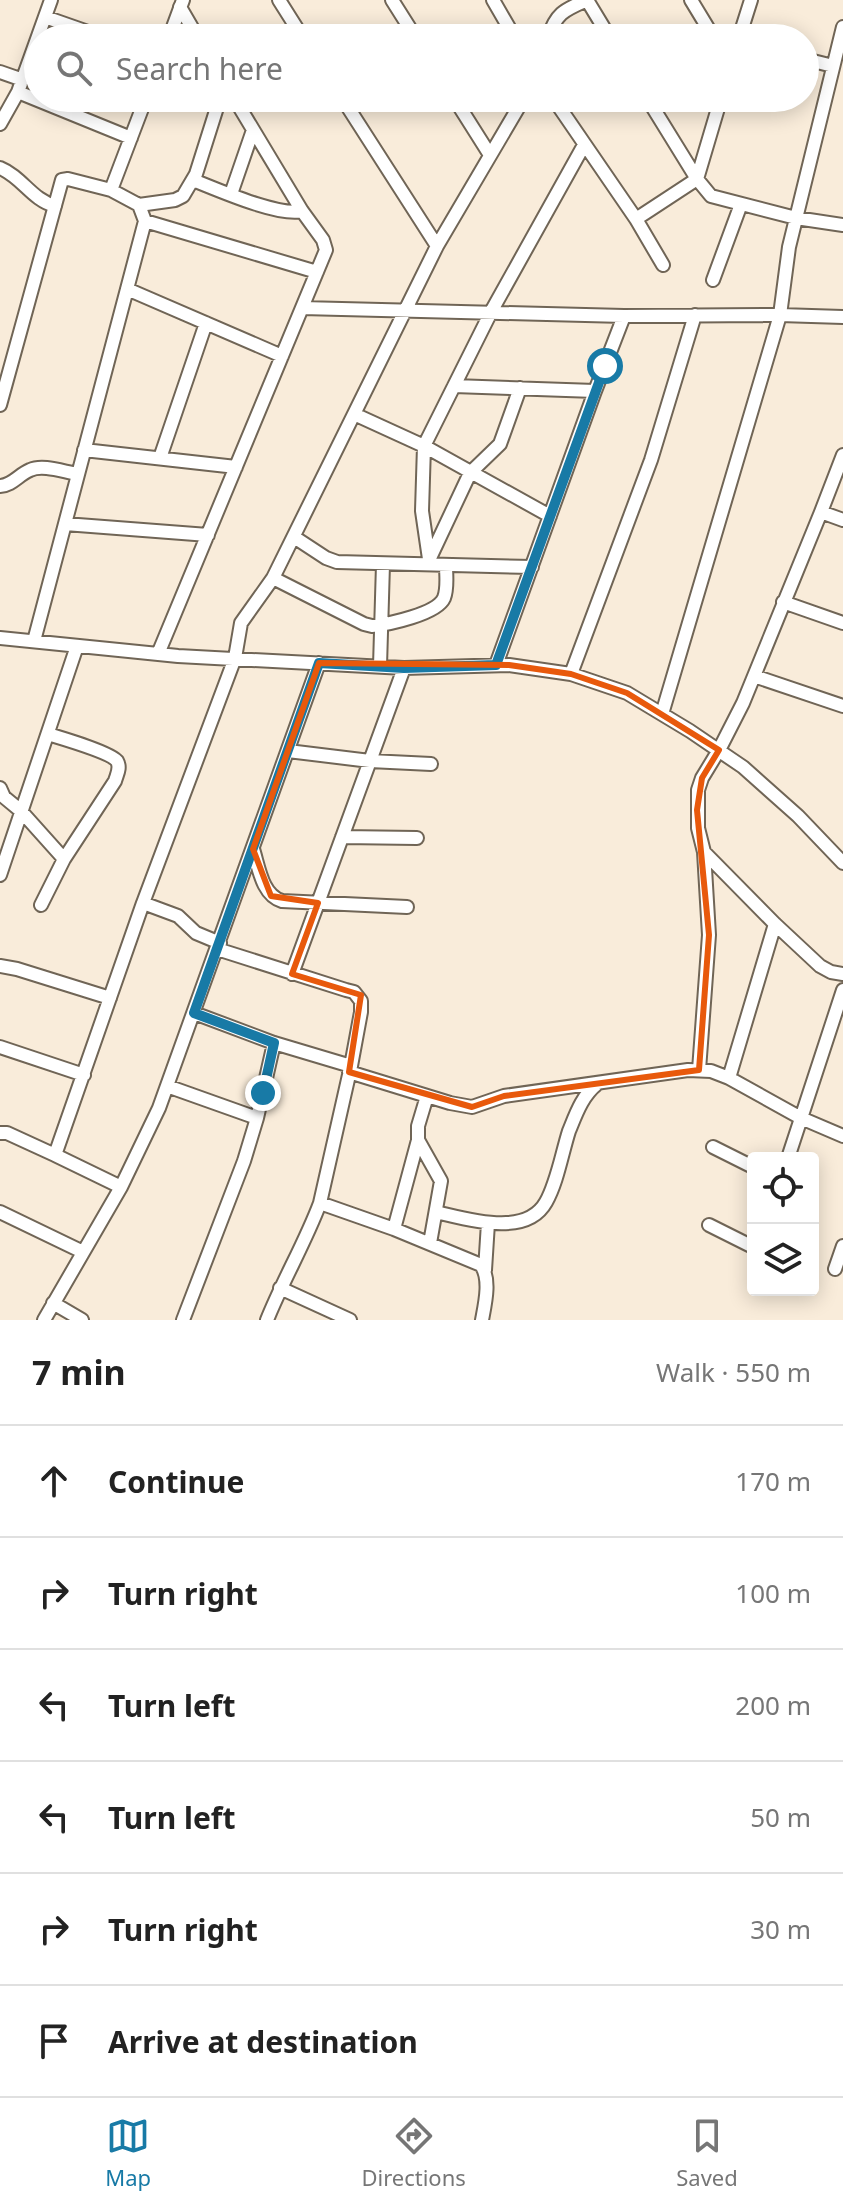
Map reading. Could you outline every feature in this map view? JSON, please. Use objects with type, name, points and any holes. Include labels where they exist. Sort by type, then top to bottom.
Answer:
[{"type":"street","points":[[42,24],[51,0]]},
{"type":"street","points":[[279,0],[294,24]]},
{"type":"street","points":[[392,0],[407,24]]},
{"type":"street","points":[[493,0],[507,24]]},
{"type":"street","points":[[553,24],[560,13],[587,0],[602,24]]},
{"type":"street","points":[[691,0],[706,24]]},
{"type":"street","points":[[743,24],[751,0]]},
{"type":"street","points":[[174,24],[182,4]]},
{"type":"street","points":[[182,4],[191,24]]},
{"type":"street","points":[[45,17],[65,24]]},
{"type":"street","points":[[662,714],[780,315],[789,247],[843,27]]},
{"type":"street","points":[[819,62],[833,66]]},
{"type":"street","points":[[0,72],[24,88]]},
{"type":"street","points":[[0,124],[24,75]]},
{"type":"street","points":[[76,112],[131,138]]},
{"type":"street","points":[[111,190],[141,112]]},
{"type":"street","points":[[0,405],[64,179],[111,190],[139,205],[175,200],[183,196],[193,180],[215,112]]},
{"type":"street","points":[[158,654],[326,247],[242,112]]},
{"type":"street","points":[[351,112],[437,246]]},
{"type":"street","points":[[463,112],[490,155]]},
{"type":"street","points":[[55,1155],[143,903],[235,658],[241,623],[273,578],[437,246],[516,112]]},
{"type":"street","points":[[562,112],[636,219],[663,265]]},
{"type":"street","points":[[656,112],[711,196],[796,218],[843,225]]},
{"type":"street","points":[[636,219],[697,179],[717,112]]},
{"type":"street","points":[[231,194],[253,130]]},
{"type":"street","points":[[428,562],[422,511],[424,446],[491,312],[584,145]]},
{"type":"street","points":[[0,168],[41,201],[55,206]]},
{"type":"street","points":[[193,180],[288,211],[302,211]]},
{"type":"street","points":[[713,280],[741,204]]},
{"type":"street","points":[[34,641],[145,221],[139,205]]},
{"type":"street","points":[[145,221],[317,272]]},
{"type":"street","points":[[127,289],[282,356]]},
{"type":"street","points":[[302,308],[624,316],[843,317]]},
{"type":"street","points":[[571,674],[651,460],[695,315]]},
{"type":"street","points":[[496,665],[624,316]]},
{"type":"street","points":[[160,458],[206,323]]},
{"type":"street","points":[[454,386],[595,391]]},
{"type":"street","points":[[428,562],[470,473],[500,444],[520,388]]},
{"type":"street","points":[[354,414],[424,446],[550,516]]},
{"type":"street","points":[[84,450],[236,467]]},
{"type":"street","points":[[699,1070],[709,935],[704,852],[698,828],[698,790],[754,676],[843,455]]},
{"type":"street","points":[[0,486],[10,484],[31,469],[78,474]]},
{"type":"street","points":[[821,512],[843,520]]},
{"type":"street","points":[[65,524],[208,535]]},
{"type":"street","points":[[294,537],[337,562],[532,567]]},
{"type":"street","points":[[380,666],[383,564]]},
{"type":"street","points":[[273,578],[364,624],[381,625],[437,607],[443,601],[446,589],[446,565]]},
{"type":"street","points":[[783,602],[843,623]]},
{"type":"street","points":[[0,638],[158,654],[404,668],[509,665],[571,674],[627,693],[719,750],[798,816],[843,863]]},
{"type":"street","points":[[0,875],[77,646]]},
{"type":"street","points":[[44,1320],[121,1187],[159,1108],[319,663]]},
{"type":"street","points":[[292,974],[404,668]]},
{"type":"street","points":[[754,676],[843,706]]},
{"type":"street","points":[[41,905],[64,859],[115,781],[119,768],[117,761],[106,754],[48,734]]},
{"type":"street","points":[[288,751],[370,761],[431,764]]},
{"type":"street","points":[[0,788],[4,797],[21,811],[64,859]]},
{"type":"street","points":[[342,837],[417,838]]},
{"type":"street","points":[[253,849],[266,889],[271,896],[282,901],[407,907]]},
{"type":"street","points":[[704,852],[820,966],[843,974]]},
{"type":"street","points":[[143,903],[178,916],[196,933],[219,946],[292,974],[346,990],[359,996],[361,1001],[350,1069],[320,1203],[267,1320]]},
{"type":"street","points":[[729,1078],[775,924]]},
{"type":"street","points":[[0,966],[110,998]]},
{"type":"street","points":[[790,1152],[842,997]]},
{"type":"street","points":[[194,1013],[427,1096],[472,1107],[504,1096],[699,1070],[729,1078],[801,1118],[843,1136]]},
{"type":"street","points":[[183,1320],[244,1161],[274,1043]]},
{"type":"street","points":[[0,1047],[84,1075]]},
{"type":"street","points":[[436,1212],[488,1223],[511,1223],[535,1215],[547,1201],[576,1112],[598,1083]]},
{"type":"street","points":[[167,1086],[257,1118]]},
{"type":"street","points":[[394,1229],[427,1096]]},
{"type":"street","points":[[0,1133],[7,1133],[121,1187]]},
{"type":"street","points":[[418,1140],[441,1181],[430,1243]]},
{"type":"street","points":[[713,1147],[747,1164]]},
{"type":"street","points":[[320,1203],[430,1243],[481,1265],[485,1270]]},
{"type":"street","points":[[0,1212],[83,1252]]},
{"type":"street","points":[[482,1320],[488,1223]]},
{"type":"street","points":[[709,1225],[747,1244]]},
{"type":"street","points":[[835,1269],[843,1246]]},
{"type":"street","points":[[280,1288],[344,1319]]},
{"type":"street","points":[[53,1303],[82,1320]]},
{"type":"highlighted area","points":[[319,663],[509,665],[571,674],[627,693],[719,750],[702,778],[697,810],[709,935],[699,1070],[504,1096],[472,1107],[349,1072],[361,995],[292,974],[318,903],[271,896],[253,849]]},
{"type":"route","points":[[263,1093],[274,1043],[194,1013],[319,663],[404,668],[496,665],[605,366]]}]
